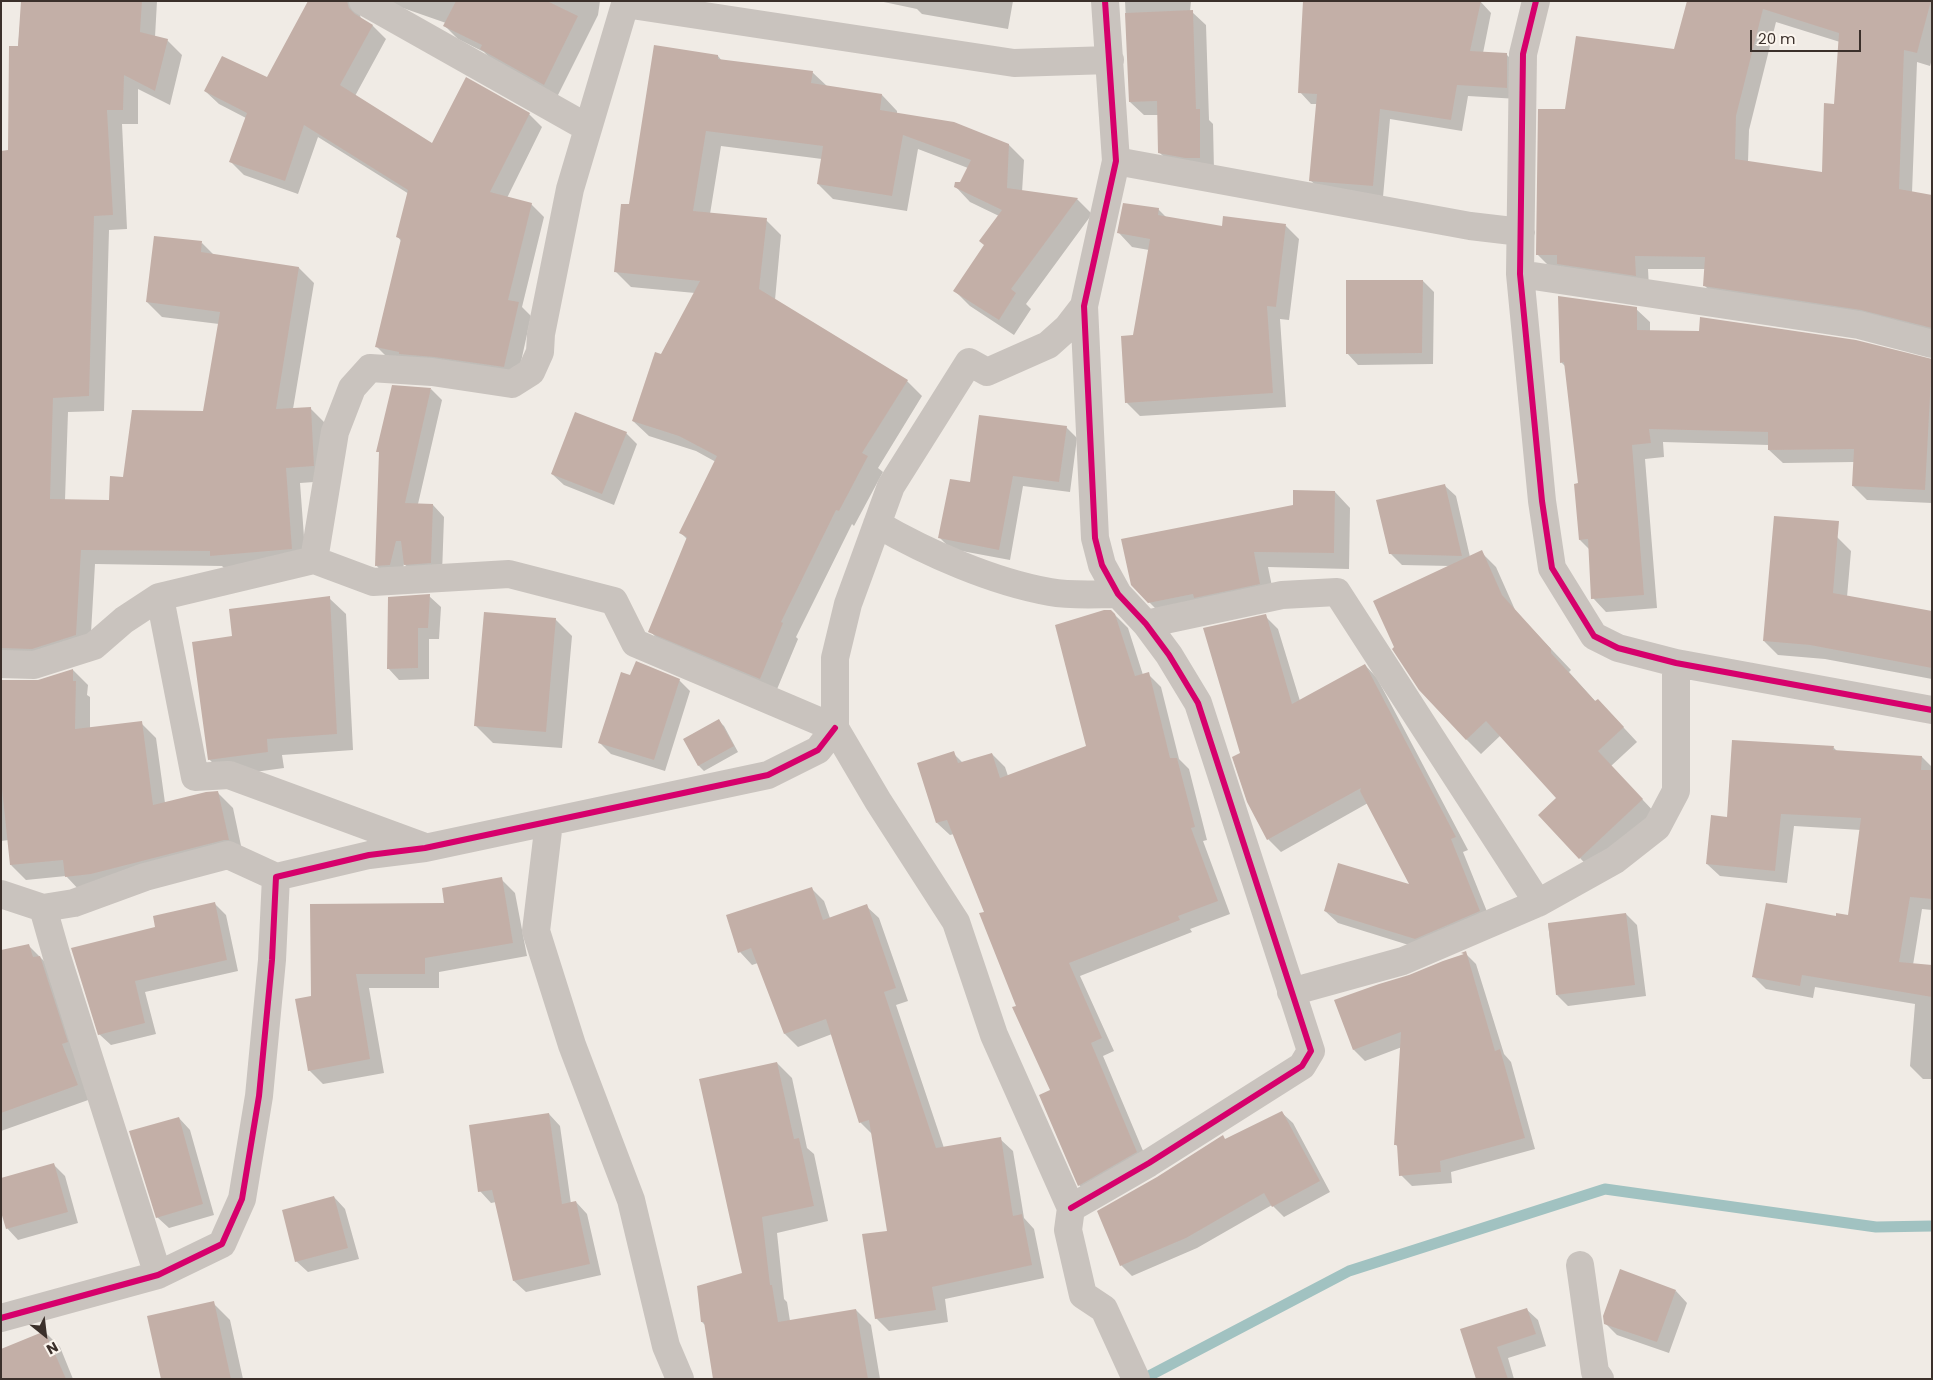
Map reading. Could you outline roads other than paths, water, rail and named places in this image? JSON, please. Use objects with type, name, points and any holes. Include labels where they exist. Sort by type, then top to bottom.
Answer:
[{"type":"street","points":[[363,1],[588,128]]},
{"type":"street","points":[[1071,1208],[1149,1163],[1302,1066],[1311,1051],[1198,703],[1169,655],[1146,624],[1118,594],[1102,565],[1095,538],[1084,306],[1116,161],[1105,1]]},
{"type":"street","points":[[1536,1],[1523,54],[1520,274],[1542,501],[1552,568],[1594,636],[1618,648],[1676,664],[1932,710]]},
{"type":"street","points":[[314,560],[335,432],[352,388],[370,368],[432,372],[512,384],[531,372],[540,352],[541,334],[570,188],[626,3],[1014,63],[1110,60]]},
{"type":"street","points":[[1116,161],[1470,226],[1521,232]]},
{"type":"street","points":[[1520,274],[1859,325],[1932,344]]},
{"type":"street","points":[[1084,306],[1067,328],[1048,345],[987,372],[969,362],[891,486],[848,604],[835,658],[835,728],[878,801],[956,922],[994,1035],[1071,1208],[1068,1230],[1083,1295],[1104,1309],[1136,1379]]},
{"type":"street","points":[[877,524],[912,545],[1009,582],[1052,593],[1118,594]]},
{"type":"street","points":[[1,664],[34,665],[94,646],[124,620],[160,598],[314,560],[374,582],[509,574],[614,601],[635,642],[835,728]]},
{"type":"street","points":[[1146,624],[1282,595],[1337,592],[1538,903]]},
{"type":"street","points":[[160,598],[196,777],[229,775],[425,848]]},
{"type":"street","points":[[1291,992],[1403,960],[1538,903],[1615,860],[1657,827],[1676,791],[1676,664]]},
{"type":"street","points":[[1,894],[43,908],[74,903],[145,877],[228,855],[276,877],[369,855],[425,848],[768,775],[818,750],[835,728]]},
{"type":"street","points":[[549,822],[536,932],[572,1045],[631,1200],[666,1346],[680,1379]]},
{"type":"street","points":[[1,1318],[158,1275],[222,1244],[242,1199],[259,1096],[272,960],[276,877]]},
{"type":"street","points":[[43,908],[59,966],[158,1275]]},
{"type":"street","points":[[1580,1265],[1595,1372],[1600,1379]]},
{"type":"waterway","points":[[1143,1379],[1349,1271],[1605,1189],[1876,1227],[1932,1226]]}]
